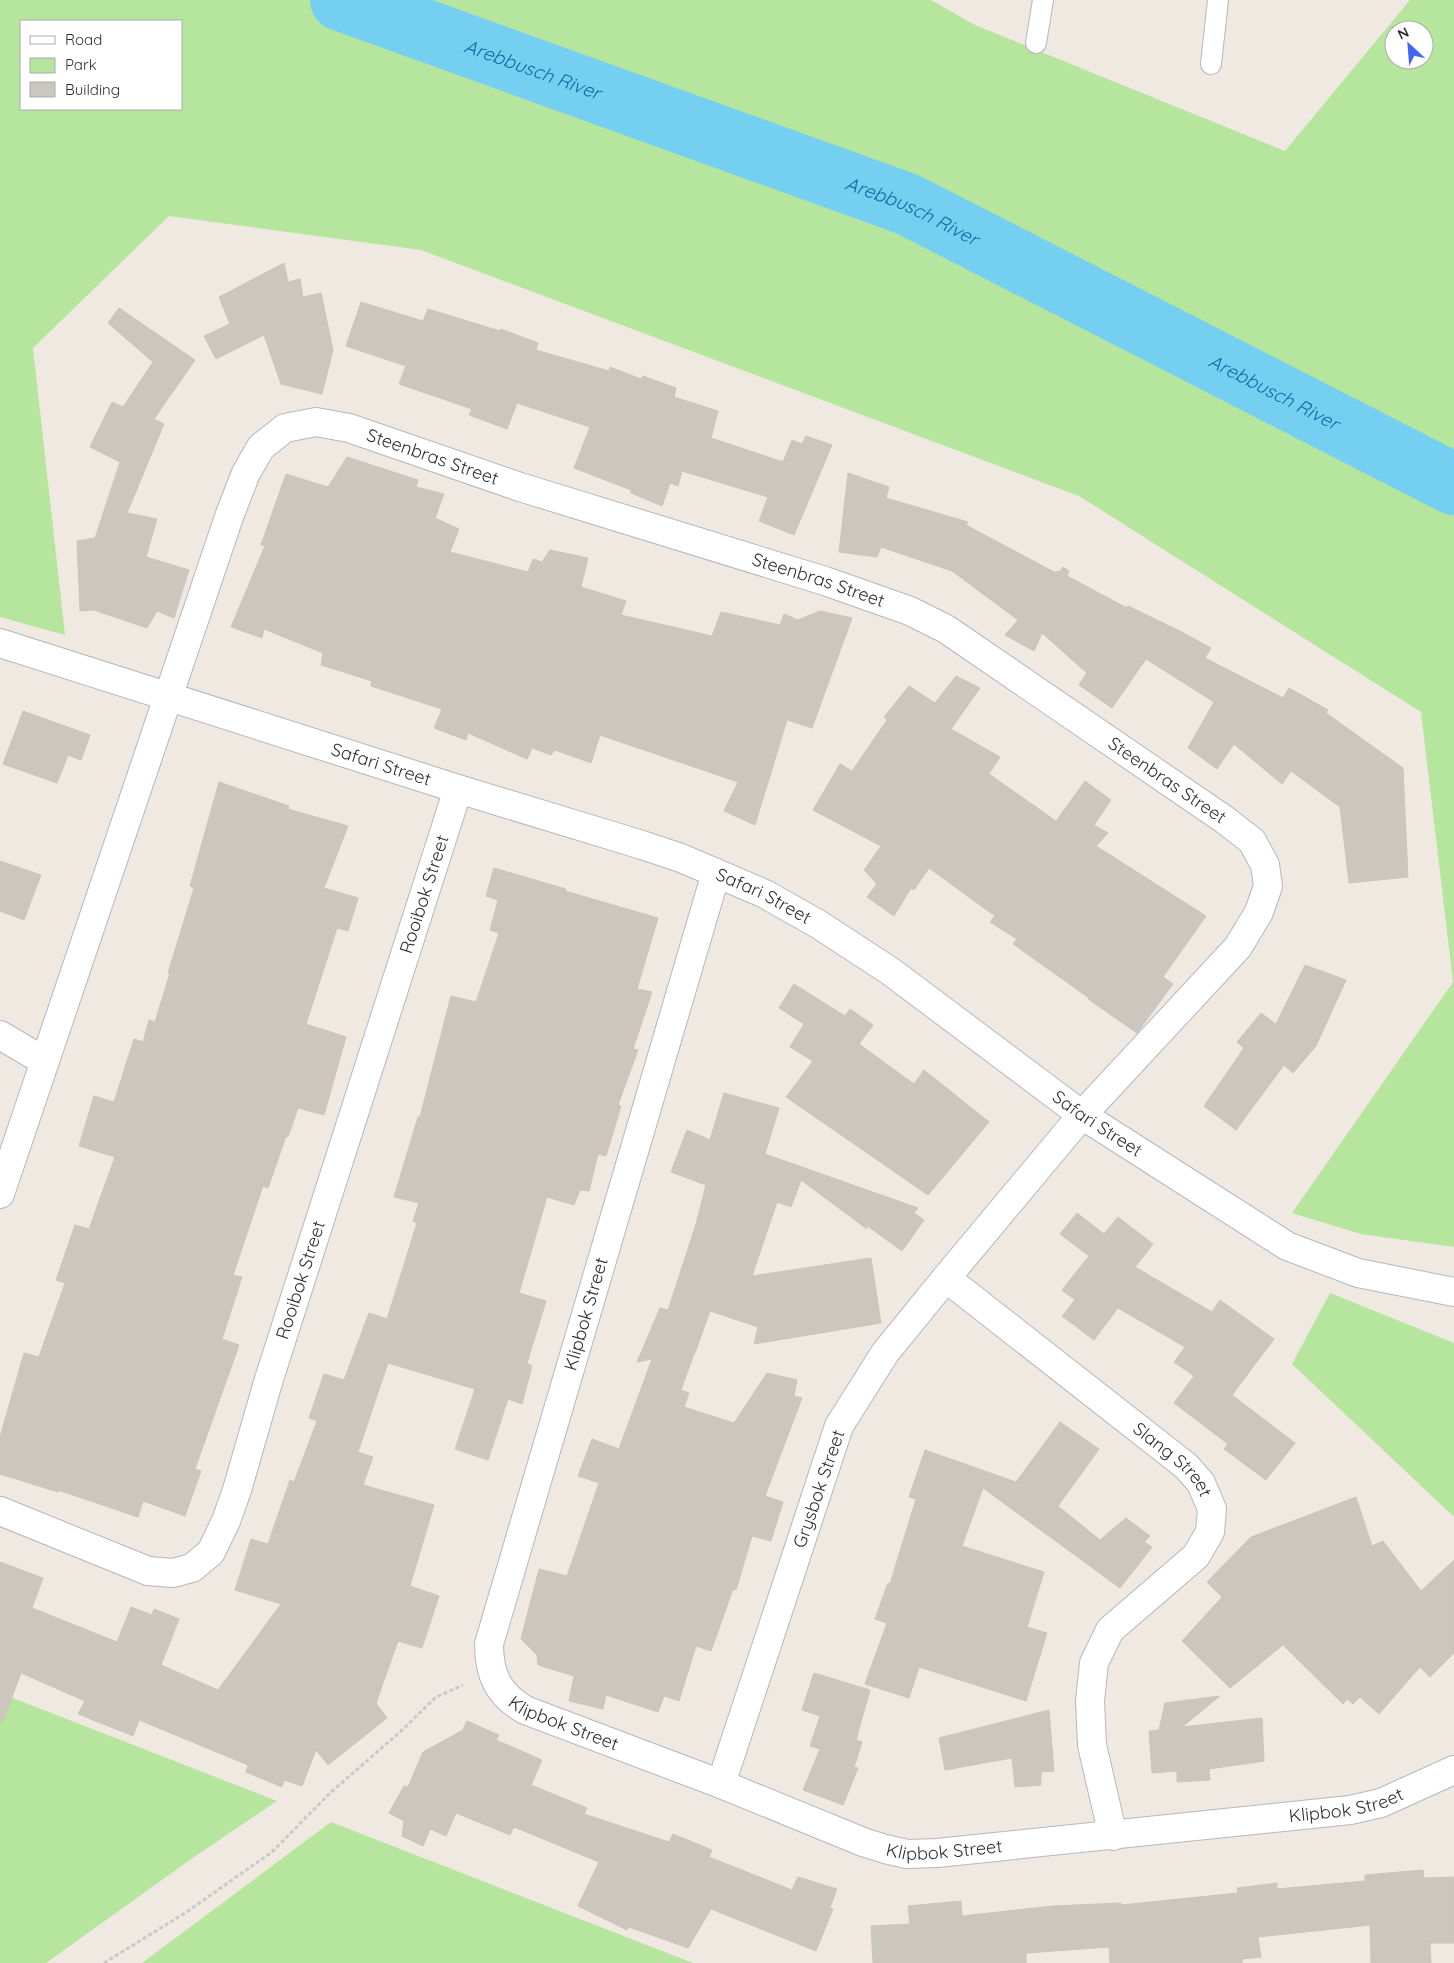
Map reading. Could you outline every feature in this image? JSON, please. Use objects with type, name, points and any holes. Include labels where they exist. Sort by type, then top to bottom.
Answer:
[{"type":"street","name":"Steenbras Street","points":[[169,697],[230,514],[246,474],[261,447],[285,428],[316,422],[349,428],[520,488],[825,581],[910,611],[946,629],[1226,820],[1252,841],[1265,865],[1268,886],[1259,912],[1238,947],[1082,1115]]},
{"type":"street","name":"Safari Street","points":[[0,643],[458,789],[650,847],[681,858],[765,894],[787,905],[890,971],[1082,1115],[1287,1246],[1358,1273],[1454,1292]]},
{"type":"street","points":[[0,1194],[169,697]]},
{"type":"street","name":"Rooibok Street","points":[[0,1511],[148,1571],[173,1573],[192,1568],[211,1552],[226,1521],[237,1490],[272,1370],[458,789]]},
{"type":"street","name":"Klipbok Street","points":[[716,873],[489,1644],[489,1663],[492,1672],[495,1680],[510,1701],[524,1710],[721,1784],[863,1842],[907,1854],[937,1853],[1113,1836],[1350,1810],[1381,1802],[1454,1770]]},
{"type":"street","points":[[0,1035],[44,1061]]},
{"type":"street","name":"Grysbok Street","points":[[721,1784],[839,1426],[885,1353],[1082,1115]]},
{"type":"street","name":"Slang Street","points":[[946,1278],[1186,1466],[1201,1483],[1212,1509],[1210,1532],[1196,1556],[1110,1630],[1094,1663],[1090,1701],[1092,1745],[1113,1836]]},
{"type":"lane","points":[[1036,43],[1043,0]]},
{"type":"lane","points":[[1211,64],[1218,0]]},
{"type":"path","points":[[104,1963],[185,1913],[272,1852],[330,1793],[400,1732],[436,1697],[492,1672]]},
{"type":"green space","points":[[0,0],[334,0],[908,207],[1454,487],[1454,1247],[1361,1234],[1292,1213],[1453,982],[1421,712],[1079,496],[421,250],[169,216],[33,348],[65,635],[0,617]]},
{"type":"green space","points":[[341,0],[931,0],[975,25],[1285,151],[1384,31],[1384,70],[1434,70],[1434,20],[1393,20],[1410,0],[1454,0],[1454,484],[907,204]]},
{"type":"green space","points":[[1330,1293],[1454,1343],[1454,1517],[1292,1364]]},
{"type":"green space","points":[[0,1693],[277,1801],[194,1857],[46,1963],[0,1963]]},
{"type":"green space","points":[[331,1822],[693,1963],[142,1963]]},
{"type":"building","points":[[284,263],[288,282],[300,279],[303,297],[321,293],[333,350],[322,394],[281,384],[264,335],[216,359],[204,336],[230,324],[219,297]]},
{"type":"building","points":[[361,302],[423,321],[428,309],[500,331],[501,329],[538,343],[536,350],[609,371],[610,367],[641,379],[643,376],[676,388],[674,397],[718,411],[711,438],[783,462],[792,440],[802,444],[806,436],[832,445],[794,535],[759,521],[768,497],[682,471],[678,486],[670,483],[662,506],[631,493],[631,490],[574,468],[590,427],[517,403],[507,429],[469,415],[472,409],[399,384],[406,366],[346,346]]},
{"type":"building","points":[[119,308],[195,360],[154,419],[164,424],[127,513],[157,519],[146,557],[189,570],[174,618],[157,611],[147,628],[94,610],[80,611],[77,541],[95,538],[120,462],[90,447],[112,402],[123,407],[153,362],[108,323]]},
{"type":"building","points":[[347,457],[418,480],[416,487],[444,494],[435,518],[459,529],[450,552],[528,572],[533,559],[542,562],[550,550],[588,558],[581,587],[626,601],[621,615],[712,636],[721,612],[780,625],[784,614],[798,620],[820,611],[852,618],[812,728],[787,720],[755,825],[724,811],[738,782],[600,735],[591,763],[555,750],[551,755],[532,748],[527,759],[468,733],[466,740],[434,728],[442,709],[371,686],[372,681],[321,665],[323,653],[264,629],[262,638],[231,627],[265,546],[261,545],[286,474],[328,487]]},
{"type":"building","points":[[848,473],[889,487],[886,498],[968,522],[966,525],[1056,573],[1063,567],[1069,571],[1067,576],[1127,608],[1128,606],[1211,648],[1205,658],[1283,698],[1289,688],[1328,710],[1326,713],[1403,768],[1408,877],[1349,883],[1340,807],[1291,771],[1282,784],[1234,744],[1217,769],[1188,748],[1214,702],[1146,659],[1112,708],[1079,685],[1087,673],[1042,633],[1034,651],[1005,635],[1018,620],[952,571],[881,547],[877,557],[839,552]]},
{"type":"building","points":[[956,676],[980,688],[951,729],[1000,757],[989,774],[1056,821],[1085,781],[1111,800],[1094,825],[1108,833],[1096,846],[1206,916],[1163,977],[1173,984],[1137,1033],[1013,944],[1017,939],[990,922],[995,916],[929,868],[914,890],[911,888],[894,916],[867,897],[877,884],[864,870],[881,846],[813,810],[840,764],[852,771],[887,720],[884,717],[909,686],[935,703]]},
{"type":"building","points":[[23,711],[90,735],[81,760],[68,755],[57,783],[3,764]]},
{"type":"building","points":[[219,782],[289,806],[288,809],[348,826],[324,888],[358,898],[348,931],[337,928],[306,1024],[346,1037],[324,1115],[298,1108],[268,1188],[263,1186],[233,1275],[242,1277],[222,1339],[239,1345],[195,1469],[201,1471],[185,1516],[143,1501],[138,1517],[58,1490],[58,1492],[0,1474],[0,1437],[24,1353],[39,1357],[65,1283],[56,1280],[75,1225],[89,1229],[115,1157],[79,1146],[94,1096],[114,1102],[134,1039],[143,1042],[149,1020],[155,1022],[194,888],[190,886]]},
{"type":"building","points":[[0,861],[41,875],[24,920],[0,911]]},
{"type":"building","points":[[494,868],[658,918],[637,989],[652,992],[633,1049],[638,1050],[618,1105],[621,1106],[606,1156],[598,1154],[589,1191],[580,1190],[574,1205],[547,1197],[519,1293],[546,1301],[527,1363],[532,1366],[522,1404],[508,1399],[488,1460],[455,1449],[475,1389],[388,1363],[358,1452],[373,1457],[363,1485],[434,1505],[410,1586],[439,1596],[422,1648],[398,1641],[376,1703],[387,1718],[328,1765],[316,1750],[302,1786],[284,1780],[282,1787],[246,1772],[248,1765],[139,1720],[133,1736],[78,1714],[85,1701],[21,1673],[3,1721],[0,1721],[0,1562],[43,1578],[32,1608],[117,1642],[131,1607],[152,1615],[154,1609],[179,1619],[161,1665],[218,1690],[281,1604],[235,1590],[251,1539],[268,1544],[290,1480],[294,1482],[317,1421],[309,1418],[324,1374],[344,1380],[369,1313],[387,1319],[417,1223],[413,1221],[419,1203],[394,1197],[418,1117],[420,1117],[451,996],[476,1002],[499,933],[490,930],[498,900],[486,896]]},
{"type":"building","points":[[1305,965],[1346,980],[1316,1046],[1293,1073],[1284,1065],[1236,1130],[1204,1106],[1244,1048],[1237,1042],[1261,1013],[1276,1024]]},
{"type":"building","points":[[794,984],[845,1016],[850,1009],[873,1025],[859,1044],[914,1084],[924,1070],[989,1122],[928,1195],[786,1097],[813,1061],[790,1047],[804,1024],[779,1008]]},
{"type":"building","points":[[724,1093],[779,1108],[765,1154],[918,1208],[914,1213],[924,1220],[902,1251],[866,1225],[867,1229],[801,1180],[791,1207],[777,1202],[752,1276],[871,1258],[881,1323],[754,1344],[758,1327],[710,1311],[695,1353],[690,1353],[694,1354],[681,1390],[689,1393],[684,1407],[734,1423],[767,1373],[797,1380],[794,1396],[802,1398],[765,1496],[783,1502],[771,1541],[752,1536],[736,1590],[733,1589],[711,1651],[696,1646],[679,1701],[664,1696],[658,1712],[606,1695],[603,1709],[569,1701],[574,1676],[538,1665],[537,1655],[521,1639],[539,1569],[567,1576],[599,1483],[578,1476],[592,1439],[619,1449],[652,1359],[637,1362],[660,1308],[668,1310],[696,1224],[706,1185],[671,1172],[687,1130],[710,1140]]},
{"type":"building","points":[[1077,1213],[1104,1234],[1118,1217],[1153,1244],[1135,1267],[1212,1312],[1220,1300],[1274,1339],[1232,1395],[1295,1443],[1266,1480],[1224,1449],[1228,1444],[1174,1403],[1194,1376],[1174,1362],[1185,1347],[1118,1308],[1094,1340],[1062,1316],[1075,1300],[1062,1290],[1089,1256],[1060,1234]]},
{"type":"building","points":[[1060,1422],[1099,1449],[1058,1506],[1100,1540],[1126,1518],[1150,1536],[1144,1542],[1152,1547],[1120,1588],[983,1488],[962,1546],[1044,1572],[1027,1627],[1047,1633],[1026,1701],[919,1667],[909,1698],[865,1684],[887,1623],[875,1619],[888,1583],[890,1584],[916,1499],[909,1497],[925,1450],[1016,1482]]},
{"type":"building","points":[[1356,1497],[1372,1546],[1383,1541],[1421,1591],[1454,1560],[1454,1653],[1430,1677],[1420,1667],[1379,1714],[1360,1697],[1353,1704],[1347,1699],[1343,1704],[1283,1645],[1230,1688],[1182,1641],[1222,1597],[1207,1582],[1251,1537]]},
{"type":"building","points":[[814,1673],[870,1690],[856,1740],[862,1742],[854,1767],[858,1768],[843,1805],[803,1790],[820,1749],[810,1746],[820,1716],[802,1710]]},
{"type":"building","points":[[1220,1696],[1182,1727],[1262,1718],[1264,1761],[1209,1769],[1210,1780],[1177,1782],[1177,1771],[1152,1773],[1149,1731],[1159,1730],[1165,1703]]},
{"type":"building","points":[[1049,1710],[1054,1771],[1041,1772],[1041,1785],[1015,1787],[1012,1758],[945,1770],[939,1738]]},
{"type":"building","points":[[467,1721],[499,1735],[496,1740],[542,1760],[531,1785],[587,1808],[584,1814],[669,1842],[673,1834],[712,1850],[709,1857],[792,1890],[798,1877],[837,1889],[830,1908],[833,1909],[816,1951],[711,1909],[688,1948],[629,1927],[627,1930],[578,1906],[599,1862],[514,1827],[510,1835],[456,1813],[446,1836],[430,1829],[423,1846],[402,1836],[404,1821],[389,1813],[404,1786],[408,1787],[423,1752],[463,1730]]},
{"type":"building","points":[[1423,1870],[1424,1878],[1454,1877],[1454,1943],[1430,1943],[1431,1963],[1371,1963],[1370,1925],[1258,1937],[1261,1957],[1242,1959],[1242,1963],[1110,1963],[1109,1947],[1026,1953],[1026,1963],[873,1963],[871,1926],[910,1924],[908,1906],[961,1901],[962,1916],[1053,1906],[1121,1903],[1121,1905],[1238,1893],[1237,1888],[1277,1883],[1277,1889],[1365,1881],[1365,1875]]},
{"type":"waterway","name":"Arebbusch River","points":[[341,0],[907,204],[1454,484]]}]
